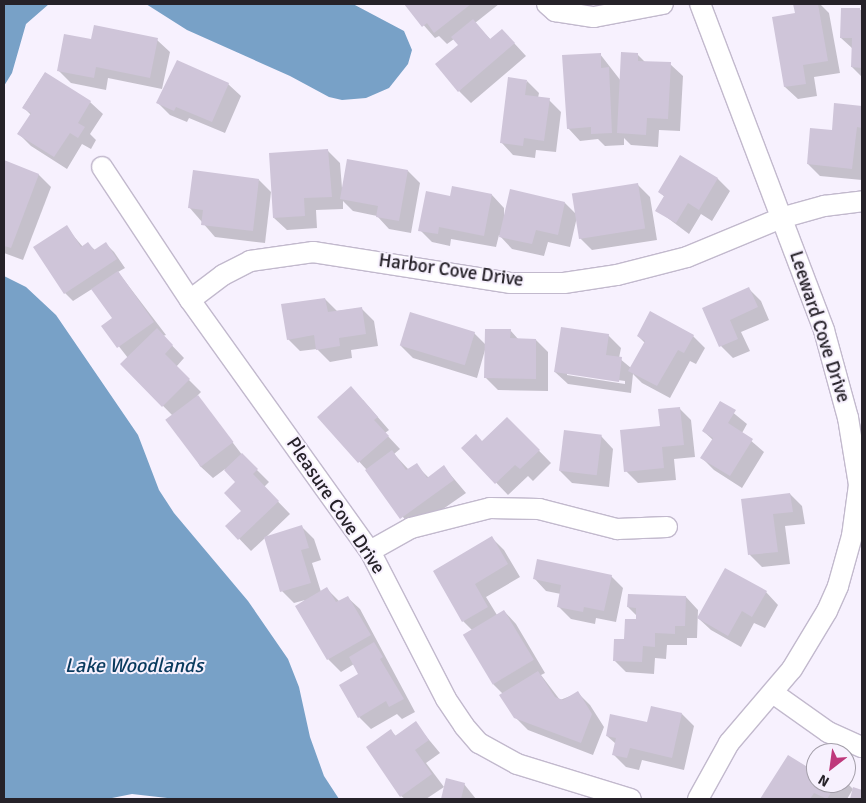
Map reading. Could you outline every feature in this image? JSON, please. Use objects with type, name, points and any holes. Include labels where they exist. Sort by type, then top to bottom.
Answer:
[{"type":"street","points":[[547,4],[555,11],[594,17],[663,4]]},
{"type":"street","name":"Leeward Cove Drive","points":[[698,799],[729,743],[773,693],[813,638],[838,586],[854,527],[861,485],[848,418],[824,330],[700,4]]},
{"type":"street","name":"Pleasure Cove Drive","points":[[102,167],[190,300],[370,550],[446,699],[479,743],[517,764],[631,799]]},
{"type":"street","name":"Harbor Cove Drive","points":[[190,300],[223,275],[250,261],[313,252],[510,283],[573,282],[618,275],[687,257],[781,218],[824,206],[862,201]]},
{"type":"street","points":[[370,550],[411,528],[490,508],[539,509],[617,529],[667,527]]},
{"type":"street","points":[[773,693],[828,732],[862,747]]},
{"type":"water","points":[[4,4],[49,4],[26,24],[12,73],[4,86]]},
{"type":"water","points":[[146,4],[353,4],[404,31],[412,50],[408,64],[389,88],[366,98],[342,100],[329,97],[290,76],[187,30]]},
{"type":"water","name":"Lake Woodlands","points":[[4,276],[26,287],[56,315],[138,435],[159,490],[174,513],[248,601],[288,659],[299,687],[310,737],[324,776],[339,799],[176,799],[132,794],[107,799],[4,799]]},
{"type":"building","points":[[404,4],[471,4],[434,33],[427,23],[422,27]]},
{"type":"building","points":[[793,4],[818,4],[828,61],[803,65],[806,84],[784,87],[772,17],[795,13]]},
{"type":"building","points":[[860,4],[862,68],[851,67],[852,38],[840,38],[841,8],[860,8]]},
{"type":"building","points":[[473,19],[490,39],[502,29],[515,43],[458,92],[435,64],[458,45],[451,37]]},
{"type":"building","points":[[94,25],[158,38],[150,78],[96,67],[94,78],[57,71],[64,34],[91,39]]},
{"type":"building","points":[[621,52],[638,53],[638,61],[671,62],[668,119],[647,118],[646,135],[617,133]]},
{"type":"building","points":[[601,53],[601,68],[609,67],[612,133],[591,134],[591,127],[567,129],[562,55]]},
{"type":"building","points":[[177,60],[229,83],[212,122],[176,107],[174,111],[156,103]]},
{"type":"building","points":[[45,72],[91,101],[78,123],[85,127],[78,138],[70,133],[54,157],[17,134],[31,113],[22,108]]},
{"type":"building","points":[[508,77],[527,80],[525,95],[550,98],[544,141],[524,138],[523,146],[500,143]]},
{"type":"building","points":[[834,103],[862,106],[862,128],[857,127],[852,169],[807,164],[810,128],[832,130]]},
{"type":"building","points":[[328,149],[332,197],[304,198],[305,216],[273,218],[269,153]]},
{"type":"building","points":[[680,155],[718,178],[699,210],[688,203],[676,223],[655,211],[664,196],[658,192]]},
{"type":"building","points":[[347,159],[408,170],[399,221],[376,217],[378,206],[340,199]]},
{"type":"building","points":[[4,160],[39,174],[11,248],[4,246]]},
{"type":"building","points":[[193,170],[259,179],[253,231],[201,225],[203,210],[188,208]]},
{"type":"building","points":[[638,183],[645,228],[579,239],[572,193]]},
{"type":"building","points":[[452,186],[492,194],[484,236],[439,227],[438,234],[418,231],[426,191],[450,196]]},
{"type":"building","points":[[510,189],[565,202],[558,235],[536,230],[532,244],[499,237]]},
{"type":"building","points":[[67,225],[81,247],[88,242],[94,250],[106,242],[117,259],[64,294],[33,247]]},
{"type":"building","points":[[118,271],[154,322],[117,348],[101,326],[112,318],[91,289]]},
{"type":"building","points":[[749,287],[758,307],[730,320],[738,339],[719,347],[702,308]]},
{"type":"building","points":[[325,298],[328,312],[362,307],[366,334],[339,338],[340,346],[316,350],[314,335],[287,340],[281,304]]},
{"type":"building","points":[[650,311],[694,335],[684,353],[678,350],[657,386],[628,371],[645,341],[637,336]]},
{"type":"building","points":[[410,312],[475,332],[465,365],[400,345]]},
{"type":"building","points":[[561,327],[609,334],[606,355],[622,357],[619,382],[554,372]]},
{"type":"building","points":[[157,328],[173,345],[165,354],[190,379],[162,407],[120,364]]},
{"type":"building","points":[[485,329],[511,329],[510,338],[536,339],[536,379],[484,378]]},
{"type":"building","points":[[351,386],[378,417],[374,420],[389,436],[358,463],[317,417]]},
{"type":"building","points":[[198,395],[234,442],[201,467],[165,420]]},
{"type":"building","points":[[720,401],[736,410],[728,423],[753,439],[730,476],[700,458],[713,438],[702,431]]},
{"type":"building","points":[[680,407],[684,445],[662,447],[664,468],[624,472],[620,430],[660,426],[658,409]]},
{"type":"building","points":[[507,417],[540,450],[520,469],[515,465],[495,484],[461,448],[476,434],[482,441]]},
{"type":"building","points":[[564,430],[602,435],[597,475],[559,471]]},
{"type":"building","points":[[392,450],[406,470],[417,463],[427,478],[444,465],[454,480],[400,519],[365,470]]},
{"type":"building","points":[[242,453],[258,469],[253,474],[279,501],[238,540],[225,526],[241,511],[224,493],[235,482],[224,470]]},
{"type":"building","points":[[790,493],[793,512],[773,514],[778,552],[748,555],[741,499]]},
{"type":"building","points":[[302,525],[309,548],[301,550],[311,583],[280,592],[264,537]]},
{"type":"building","points":[[492,536],[508,564],[475,584],[488,607],[462,622],[433,571]]},
{"type":"building","points":[[537,559],[612,575],[604,611],[584,607],[583,612],[557,607],[561,585],[533,579]]},
{"type":"building","points":[[725,568],[767,591],[752,617],[742,611],[728,636],[697,618]]},
{"type":"building","points":[[327,587],[336,602],[348,596],[371,635],[327,660],[295,606]]},
{"type":"building","points":[[628,594],[686,596],[685,626],[675,626],[675,634],[655,633],[655,647],[643,646],[642,662],[613,661],[614,639],[624,639],[625,619],[636,619],[636,608],[627,607]]},
{"type":"building","points":[[504,610],[534,660],[493,684],[463,635]]},
{"type":"building","points":[[374,642],[383,657],[380,659],[404,699],[389,707],[386,701],[358,718],[339,685],[358,674],[349,657]]},
{"type":"building","points":[[538,671],[555,697],[563,700],[578,691],[592,714],[581,743],[514,718],[499,695]]},
{"type":"building","points":[[651,706],[682,713],[672,758],[630,748],[627,758],[612,755],[616,738],[606,736],[610,714],[647,722]]},
{"type":"building","points":[[416,721],[429,740],[415,750],[432,774],[400,797],[366,747],[391,729],[395,736]]},
{"type":"building","points":[[788,755],[806,766],[806,793],[814,793],[810,799],[760,799]]},
{"type":"building","points":[[446,778],[465,783],[461,799],[441,799]]},
{"type":"building","points":[[856,788],[862,790],[862,799],[850,799],[852,793],[856,793]]},
{"type":"building","points":[[814,793],[831,793],[827,799]]}]
